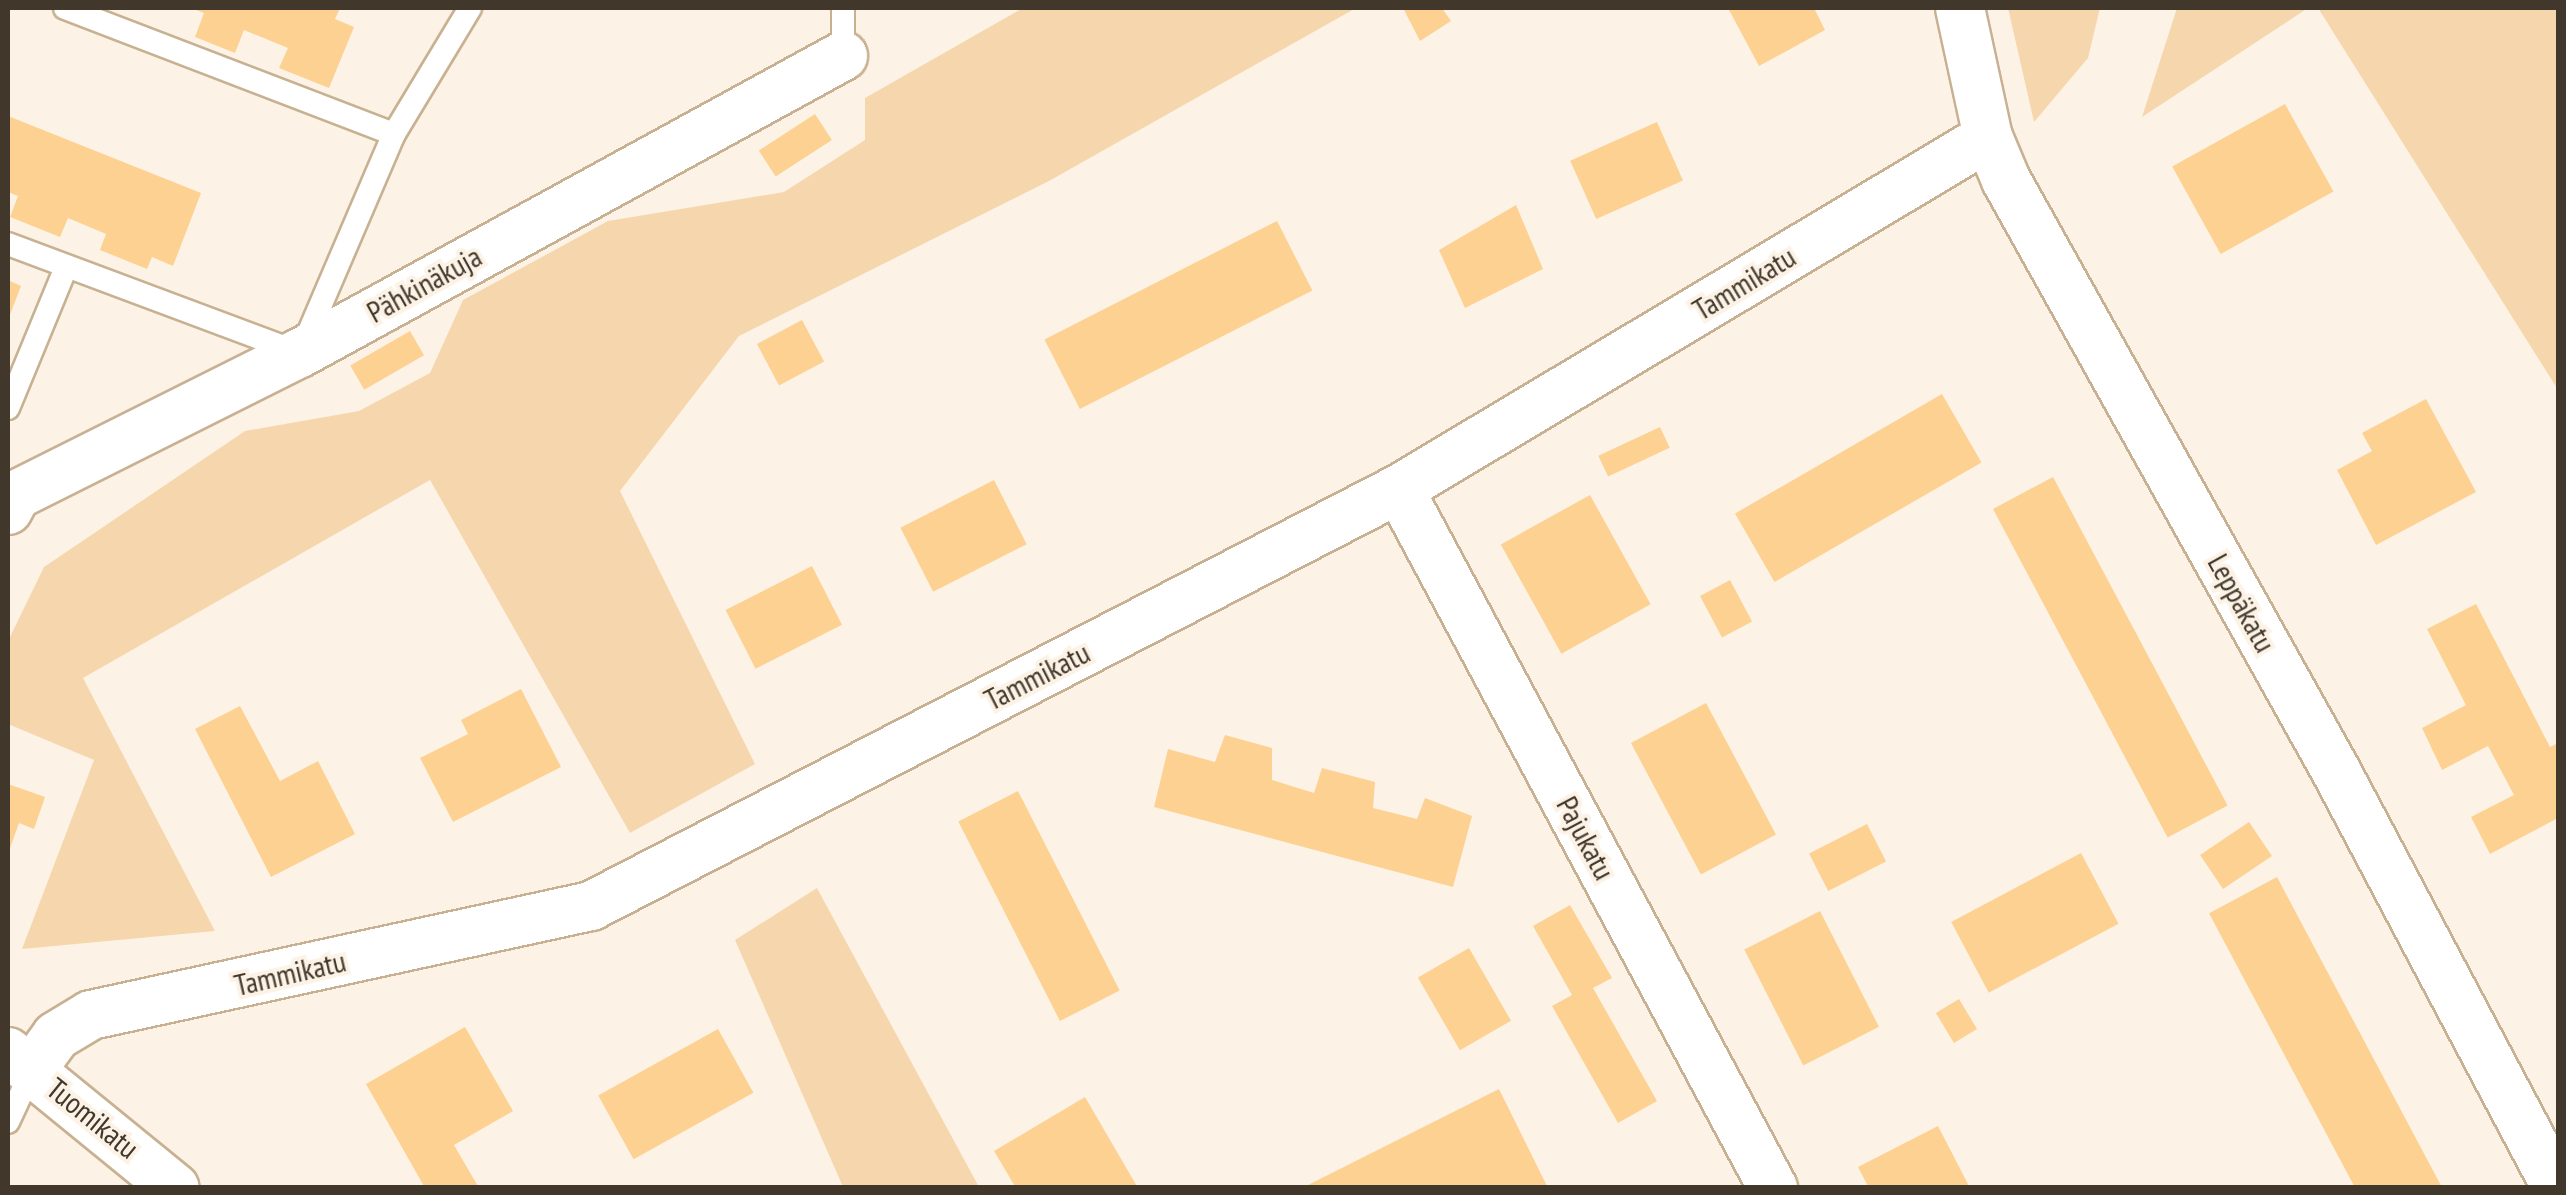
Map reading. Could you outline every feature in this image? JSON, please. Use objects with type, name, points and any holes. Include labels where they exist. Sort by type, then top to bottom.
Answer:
[{"type":"street","name":"Leppäkatu","points":[[1960,8],[1988,137],[2006,180],[2336,771],[2557,1188]]},
{"type":"street","name":"Pähkinäkuja","points":[[8,510],[16,495],[300,353],[843,56]]},
{"type":"street","name":"Tammikatu","points":[[20,1060],[91,1014],[590,906],[1399,489],[1988,137]]},
{"type":"street","name":"Pajukatu","points":[[1399,489],[1772,1188]]},
{"type":"street","name":"Tuomikatu","points":[[20,1060],[175,1188]]},
{"type":"lane","points":[[64,8],[394,134]]},
{"type":"lane","points":[[8,244],[300,353],[394,134],[470,8]]},
{"type":"lane","points":[[843,56],[844,8]]},
{"type":"lane","points":[[8,408],[66,266]]},
{"type":"lane","points":[[8,1122],[20,1060]]},
{"type":"shaded area","points":[[1023,8],[1356,8],[1049,181],[739,336],[620,491],[755,764],[630,833],[430,480],[83,678],[215,931],[22,949],[94,760],[8,724],[8,641],[44,567],[245,431],[359,411],[430,373],[463,300],[608,221],[784,192],[865,140],[865,98]]},
{"type":"shaded area","points":[[2008,8],[2100,8],[2088,58],[2034,122]]},
{"type":"shaded area","points":[[2177,8],[2308,8],[2142,117]]},
{"type":"shaded area","points":[[2318,8],[2558,8],[2558,390]]},
{"type":"shaded area","points":[[817,888],[979,1187],[843,1187],[735,940]]},
{"type":"building","points":[[191,8],[340,8],[335,19],[354,27],[329,88],[279,68],[288,48],[244,30],[235,53],[195,37],[204,13]]},
{"type":"building","points":[[1403,8],[1442,8],[1451,21],[1420,41]]},
{"type":"building","points":[[1728,8],[1814,8],[1825,30],[1759,66]]},
{"type":"building","points":[[2285,104],[2333,191],[2221,254],[2172,167]]},
{"type":"building","points":[[815,114],[832,140],[776,176],[759,150]]},
{"type":"building","points":[[8,116],[201,193],[173,266],[152,257],[147,269],[100,250],[106,234],[68,218],[60,237],[10,217],[18,196],[8,192]]},
{"type":"building","points":[[1657,122],[1683,180],[1596,219],[1570,161]]},
{"type":"building","points":[[1516,205],[1543,269],[1465,308],[1439,250]]},
{"type":"building","points":[[1277,221],[1312,290],[1080,409],[1044,339]]},
{"type":"building","points":[[8,280],[21,286],[8,320]]},
{"type":"building","points":[[802,320],[824,361],[779,385],[757,344]]},
{"type":"building","points":[[410,331],[424,355],[364,390],[350,366]]},
{"type":"building","points":[[1942,394],[1982,462],[1775,582],[1735,514]]},
{"type":"building","points":[[2426,399],[2476,492],[2376,545],[2337,470],[2372,451],[2362,433]]},
{"type":"building","points":[[1660,427],[1670,448],[1608,477],[1598,456]]},
{"type":"building","points":[[2053,477],[2228,805],[2168,837],[1993,509]]},
{"type":"building","points":[[994,480],[1027,544],[933,592],[900,528]]},
{"type":"building","points":[[1590,495],[1651,604],[1561,654],[1501,544]]},
{"type":"building","points":[[812,566],[842,625],[756,669],[726,610]]},
{"type":"building","points":[[1730,580],[1752,621],[1722,637],[1700,596]]},
{"type":"building","points":[[2476,604],[2550,747],[2558,743],[2558,818],[2490,854],[2471,817],[2514,795],[2488,746],[2442,770],[2422,728],[2466,705],[2427,629]]},
{"type":"building","points":[[521,689],[561,767],[453,822],[420,758],[468,734],[461,720]]},
{"type":"building","points":[[1706,703],[1776,835],[1701,874],[1631,743]]},
{"type":"building","points":[[240,706],[280,781],[318,761],[355,834],[271,877],[195,729]]},
{"type":"building","points":[[1225,735],[1272,748],[1272,780],[1314,793],[1322,768],[1375,782],[1373,808],[1417,819],[1425,798],[1472,816],[1453,887],[1154,807],[1168,749],[1215,762]]},
{"type":"building","points":[[8,784],[45,797],[34,829],[19,823],[8,854]]},
{"type":"building","points":[[1018,791],[1120,991],[1060,1021],[958,821]]},
{"type":"building","points":[[2249,822],[2272,856],[2223,889],[2200,855]]},
{"type":"building","points":[[1867,824],[1886,861],[1828,891],[1809,854]]},
{"type":"building","points":[[2081,853],[2119,924],[1989,993],[1951,922]]},
{"type":"building","points":[[2277,877],[2442,1187],[2355,1188],[2209,913]]},
{"type":"building","points":[[1570,905],[1612,978],[1593,988],[1657,1101],[1618,1123],[1552,1006],[1572,995],[1533,926]]},
{"type":"building","points":[[1820,911],[1879,1027],[1803,1065],[1744,950]]},
{"type":"building","points":[[1469,948],[1511,1021],[1460,1050],[1418,978]]},
{"type":"building","points":[[1959,999],[1977,1029],[1954,1043],[1936,1013]]},
{"type":"building","points":[[465,1027],[513,1111],[454,1145],[479,1188],[425,1188],[366,1084]]},
{"type":"building","points":[[718,1029],[753,1093],[634,1159],[598,1095]]},
{"type":"building","points":[[1499,1089],[1548,1188],[1302,1188]]},
{"type":"building","points":[[1085,1097],[1138,1188],[1016,1188],[994,1151]]},
{"type":"building","points":[[1938,1126],[1970,1188],[1869,1188],[1858,1167]]}]
